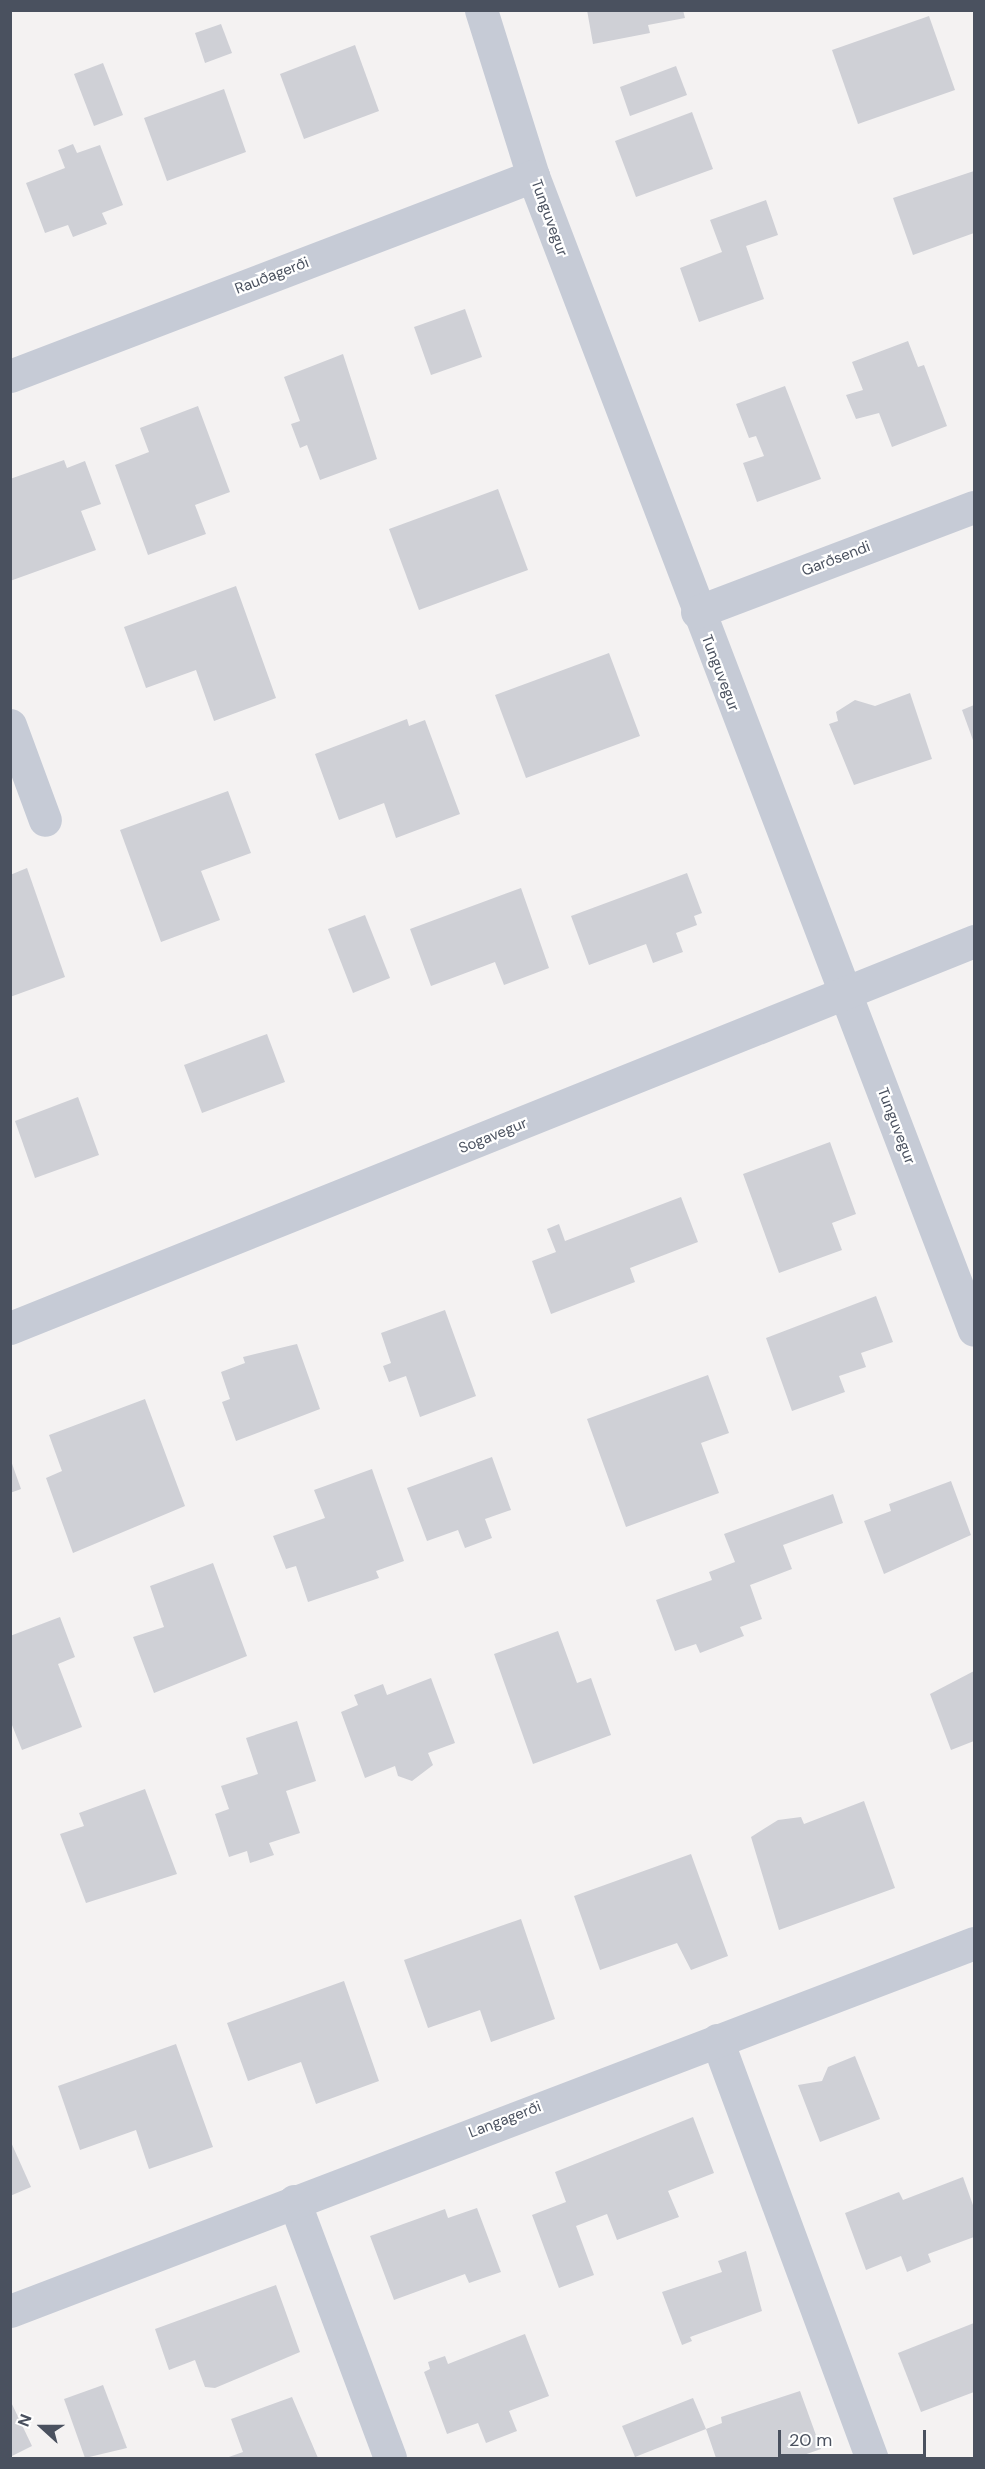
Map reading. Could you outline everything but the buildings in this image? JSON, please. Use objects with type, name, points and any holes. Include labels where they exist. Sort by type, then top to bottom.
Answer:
[{"type":"street","name":"Tunguvegur","points":[[481,10],[533,176],[697,612],[972,1316]]},
{"type":"street","name":"Rauðagerði","points":[[10,376],[533,176]]},
{"type":"street","name":"Garðsendi","points":[[697,612],[975,507]]},
{"type":"street","points":[[10,725],[45,820]]},
{"type":"street","name":"Sogavegur","points":[[10,1328],[975,940]]},
{"type":"street","name":"Langagerði","points":[[10,2311],[975,1943]]},
{"type":"street","points":[[717,2040],[872,2458]]},
{"type":"street","points":[[294,2201],[390,2458]]}]
